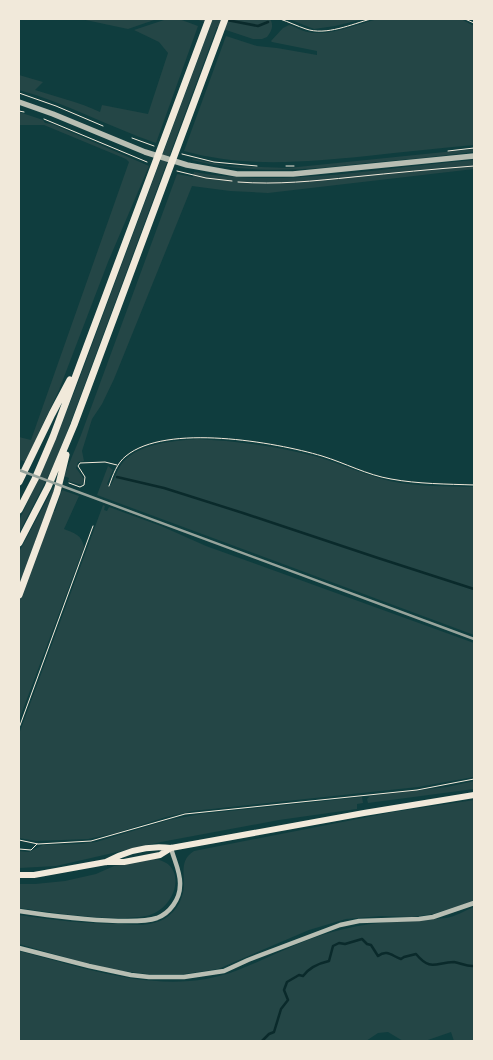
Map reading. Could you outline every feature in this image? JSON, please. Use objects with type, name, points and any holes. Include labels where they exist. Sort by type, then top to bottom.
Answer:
[{"type":"highway","points":[[19,510],[53,437],[209,19]]},
{"type":"highway","points":[[19,543],[48,487],[74,425],[225,19]]},
{"type":"highway","points":[[19,482],[82,358]]},
{"type":"highway","points":[[19,594],[56,492],[74,425]]},
{"type":"main road","points":[[19,875],[34,875],[106,862],[122,853],[158,846],[171,848],[474,795]]},
{"type":"street","points":[[19,102],[145,152],[187,165],[237,174],[293,174],[474,156]]},
{"type":"street","points":[[19,911],[97,920],[157,918],[169,910],[179,894],[179,876],[171,848]]},
{"type":"street","points":[[19,948],[131,975],[184,977],[224,971],[340,925],[359,921],[433,917],[474,903]]},
{"type":"path","points":[[280,19],[306,29],[319,31],[371,19]]},
{"type":"path","points":[[466,19],[474,23]]},
{"type":"path","points":[[19,93],[56,106],[107,128]]},
{"type":"path","points":[[19,111],[30,114]]},
{"type":"path","points":[[37,116],[143,161]]},
{"type":"path","points":[[132,138],[148,144]]},
{"type":"path","points":[[440,152],[474,148]]},
{"type":"path","points":[[191,157],[214,162],[258,166]]},
{"type":"path","points":[[286,166],[295,166]]},
{"type":"path","points":[[109,486],[118,465],[132,452],[159,442],[178,438],[211,437],[285,448],[321,456],[373,475],[391,479],[434,484],[474,485]]},
{"type":"path","points":[[68,482],[80,487],[84,485],[85,477],[78,466],[82,463],[105,462],[118,465]]},
{"type":"path","points":[[19,728],[93,526]]},
{"type":"path","points":[[19,840],[38,844],[91,841],[165,819],[199,812],[417,790],[474,779]]},
{"type":"path","points":[[19,849],[31,850],[38,844]]},
{"type":"shaded area","points":[[81,19],[157,19],[128,29]]},
{"type":"shaded area","points":[[167,19],[179,19],[198,26],[156,143],[19,90],[19,75],[43,82],[35,90],[76,102],[100,112],[102,105],[148,114],[168,53],[159,42],[134,30]]},
{"type":"shaded area","points":[[195,19],[270,19],[272,26],[269,35],[262,39],[253,39],[217,27],[67,432],[52,469],[19,533],[19,521],[49,455],[76,388],[211,24]]},
{"type":"shaded area","points":[[289,19],[364,19],[314,29]]},
{"type":"shaded area","points":[[378,19],[461,19],[474,26],[474,145],[298,162],[230,160],[184,151],[226,36],[257,46],[317,55],[317,51],[271,41],[283,28],[289,25],[305,31],[325,33]]},
{"type":"shaded area","points":[[19,112],[43,120],[45,123],[52,124],[149,166],[108,262],[59,390],[25,462],[21,460],[20,464],[19,437],[31,440],[129,162],[126,159],[44,125],[19,125]]},
{"type":"shaded area","points":[[474,149],[474,152],[279,170],[236,168],[192,160],[228,166],[288,168]]},
{"type":"shaded area","points":[[474,160],[474,169],[268,193],[192,186],[114,379],[102,404],[92,419],[82,451],[84,461],[78,462],[76,468],[84,479],[82,485],[68,481],[69,478],[64,476],[81,435],[177,174],[193,177],[194,172],[240,177],[287,178]]},
{"type":"shaded area","points":[[197,439],[256,444],[300,452],[401,483],[474,487],[474,635],[97,495],[108,466],[113,470],[107,484],[110,486],[123,462],[138,451],[157,444]]},
{"type":"shaded area","points":[[55,487],[19,587],[19,552]]},
{"type":"shaded area","points":[[62,490],[79,496],[64,529],[79,537],[84,547],[19,720],[19,601],[52,510],[55,511]]},
{"type":"shaded area","points":[[103,505],[105,506],[104,510],[107,511],[109,507],[161,526],[206,546],[474,643],[474,777],[418,787],[193,811],[88,839],[36,841],[19,838],[19,734]]},
{"type":"shaded area","points":[[474,781],[474,789],[368,803],[367,799],[370,796],[447,787]]},
{"type":"shaded area","points":[[362,797],[363,803],[357,804],[357,809],[279,820],[161,842],[56,866],[19,868],[19,851],[29,852],[43,845],[96,842],[169,820],[201,814]]},
{"type":"shaded area","points":[[474,800],[474,901],[433,914],[412,917],[381,916],[346,919],[309,930],[218,969],[184,974],[147,974],[115,970],[19,944],[19,915],[57,920],[136,925],[151,924],[164,919],[174,911],[181,900],[185,860],[194,851],[393,812]]},
{"type":"shaded area","points":[[153,859],[165,862],[172,868],[175,877],[172,896],[157,912],[146,916],[116,918],[19,908],[19,884],[65,881],[96,874],[114,866]]},
{"type":"shaded area","points":[[474,907],[474,1041],[454,1041],[451,1032],[425,1041],[403,1041],[388,1032],[378,1033],[366,1041],[19,1041],[19,951],[73,966],[128,978],[184,981],[211,978],[238,970],[330,932],[369,924],[446,918]]},
{"type":"waterway","points":[[227,20],[258,26],[268,22]]},
{"type":"waterway","points":[[117,477],[164,488],[474,589]]},
{"type":"waterway","points":[[262,1041],[274,1032],[281,1009],[288,1000],[284,990],[287,982],[299,975],[303,976],[315,966],[329,961],[333,946],[339,943],[345,944],[362,939],[371,945],[378,956],[387,953],[401,959],[416,954],[421,960],[434,965],[454,962],[474,966]]},
{"type":"railway","points":[[19,470],[474,639]]}]
